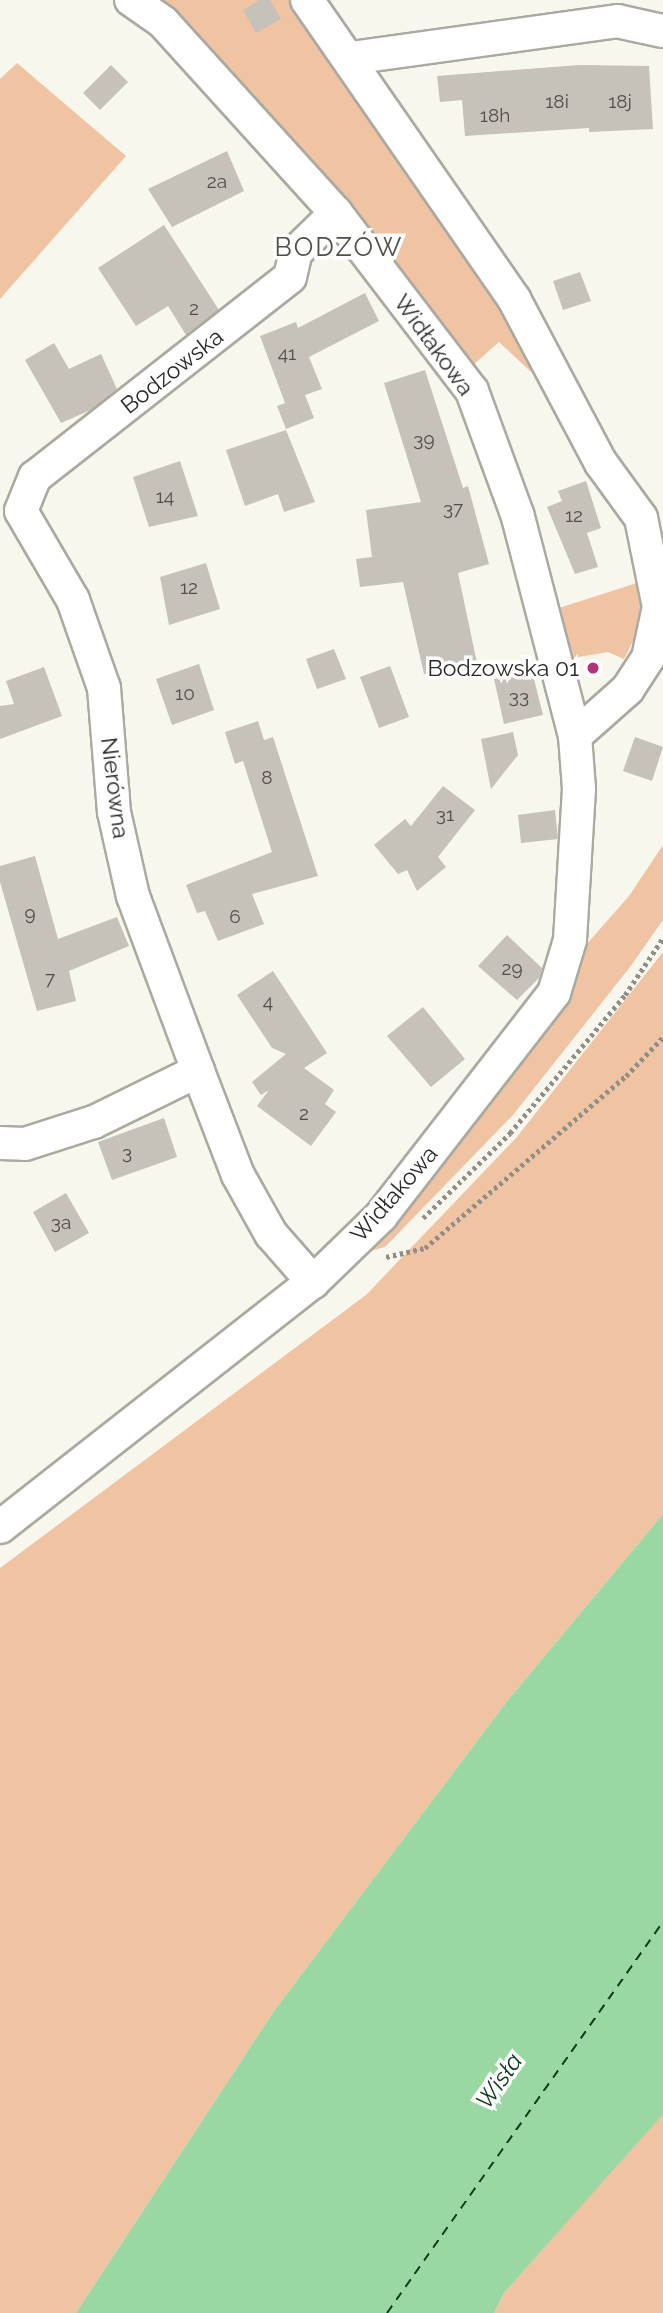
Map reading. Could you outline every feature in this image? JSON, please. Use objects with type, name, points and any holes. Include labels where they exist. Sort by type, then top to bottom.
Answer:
[{"type":"street","name":"Widłakowa","points":[[0,1527],[313,1282],[381,1216],[554,993],[570,940],[579,800],[575,736],[517,514],[471,391],[336,214],[163,22],[131,0]]},
{"type":"street","points":[[307,0],[351,58],[513,299],[601,463],[652,516],[659,607],[648,658],[628,690],[575,736]]},
{"type":"street","points":[[351,58],[617,21],[663,31]]},
{"type":"street","name":"Bodzowska","points":[[11,513],[35,477],[290,277],[296,252],[336,214]]},
{"type":"street","name":"Nierówna","points":[[11,513],[73,600],[104,688],[114,812],[133,896],[238,1175],[271,1234],[313,1282]]},
{"type":"street","points":[[0,1143],[25,1144],[94,1122],[198,1072]]},
{"type":"path","points":[[421,1219],[510,1133],[625,995],[663,938]]},
{"type":"path","points":[[392,1248],[382,1258],[425,1248],[626,1076],[663,1037]]},
{"type":"shaded area","points":[[148,0],[289,0],[511,306],[559,398],[499,342],[472,366]]},
{"type":"shaded area","points":[[17,63],[126,156],[0,299],[0,79]]},
{"type":"shaded area","points":[[640,582],[642,607],[637,633],[624,659],[608,652],[573,658],[569,654],[559,608]]},
{"type":"shaded area","points":[[663,845],[663,920],[630,967],[513,1115],[385,1247],[370,1251],[379,1228],[572,993],[585,946],[629,896]]},
{"type":"shaded area","points":[[663,952],[663,1514],[508,1700],[274,2011],[76,2313],[0,2313],[0,1568],[366,1295],[516,1138]]},
{"type":"shaded area","points":[[663,2112],[663,2313],[494,2313],[504,2293]]},
{"type":"water","name":"Wisła","points":[[663,1514],[663,2114],[504,2293],[494,2313],[76,2313],[274,2011],[508,1700]]},
{"type":"building","points":[[260,0],[270,0],[281,19],[256,33],[243,10]]},
{"type":"building","points":[[111,65],[128,82],[100,110],[83,93]]},
{"type":"building","points":[[579,65],[649,66],[653,129],[589,132],[589,128],[465,136],[462,100],[440,102],[437,76]]},
{"type":"building","points":[[227,151],[244,191],[172,227],[148,189]]},
{"type":"building","points":[[164,225],[219,310],[186,335],[168,306],[136,326],[98,268]]},
{"type":"building","points":[[580,272],[591,301],[563,310],[553,281]]},
{"type":"building","points":[[365,293],[379,321],[309,357],[322,389],[305,395],[314,418],[286,429],[277,406],[285,403],[260,336],[296,322],[298,328]]},
{"type":"building","points":[[54,343],[69,369],[101,354],[117,389],[93,409],[61,423],[25,360]]},
{"type":"building","points":[[425,370],[463,488],[468,486],[489,564],[458,573],[477,663],[424,674],[403,582],[360,587],[356,559],[372,557],[366,510],[421,502],[384,383]]},
{"type":"building","points":[[286,430],[315,502],[284,512],[278,494],[245,506],[226,450]]},
{"type":"building","points":[[180,461],[198,516],[149,527],[133,477]]},
{"type":"building","points":[[586,481],[601,528],[587,533],[598,567],[575,574],[547,507],[562,501],[558,491]]},
{"type":"building","points":[[206,563],[220,609],[169,625],[160,577]]},
{"type":"building","points":[[334,649],[346,679],[317,689],[306,659]]},
{"type":"building","points":[[199,664],[214,710],[172,725],[156,679]]},
{"type":"building","points":[[390,666],[409,717],[379,728],[360,677]]},
{"type":"building","points":[[44,667],[62,716],[0,739],[0,706],[14,704],[6,681]]},
{"type":"building","points":[[532,671],[543,715],[504,724],[494,679]]},
{"type":"building","points":[[258,721],[264,740],[273,737],[318,876],[252,894],[264,924],[218,941],[205,911],[197,913],[186,885],[272,852],[243,761],[235,764],[225,732]]},
{"type":"building","points":[[513,732],[518,755],[491,789],[481,739]]},
{"type":"building","points":[[635,737],[663,747],[652,781],[623,771]]},
{"type":"building","points":[[443,786],[475,810],[438,857],[446,867],[417,891],[407,870],[398,874],[374,845],[405,819],[411,826]]},
{"type":"building","points":[[555,810],[558,839],[521,843],[518,815]]},
{"type":"building","points":[[35,856],[58,939],[117,917],[129,946],[69,971],[76,1001],[37,1011],[0,882],[0,866]]},
{"type":"building","points":[[507,935],[542,968],[539,978],[517,1000],[478,966]]},
{"type":"building","points":[[273,971],[327,1053],[304,1068],[334,1090],[325,1104],[336,1112],[311,1146],[257,1106],[269,1090],[261,1095],[252,1082],[286,1054],[272,1048],[237,995]]},
{"type":"building","points":[[423,1007],[465,1059],[431,1087],[387,1036]]},
{"type":"building","points":[[164,1118],[177,1157],[112,1180],[98,1142]]},
{"type":"building","points":[[66,1193],[89,1233],[55,1252],[33,1212]]},
{"type":"ferry route","points":[[387,2313],[663,1922]]},
{"type":"place","name":"Bodzowska 01","points":[[593,668]]},
{"type":"district","name":"BODZÓW","points":[[339,248]]}]
